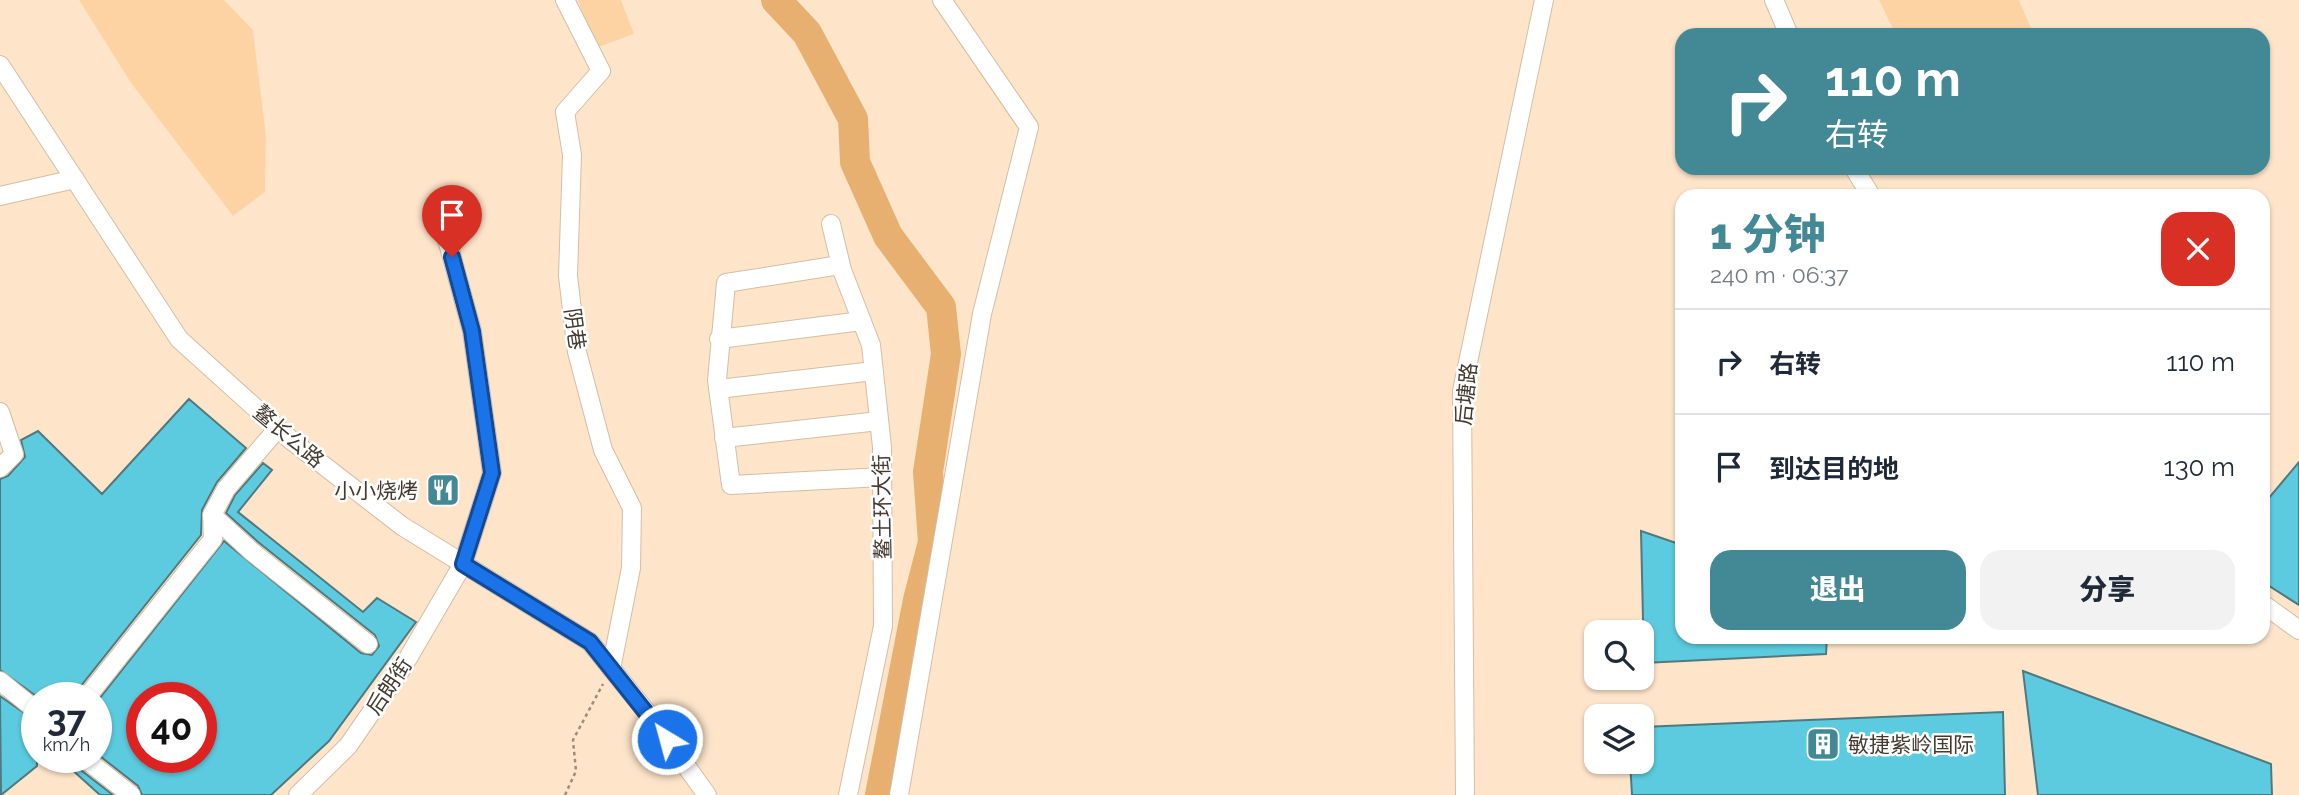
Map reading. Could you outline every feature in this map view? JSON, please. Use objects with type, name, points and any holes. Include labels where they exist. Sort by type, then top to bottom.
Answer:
[{"type":"street","name":"阴巷","points":[[565,0],[601,71],[565,112],[572,155],[568,276],[577,352],[603,450],[632,508],[631,568],[611,669]]},
{"type":"street","points":[[899,795],[982,314],[1029,127],[942,0]]},
{"type":"street","name":"后塘路","points":[[1465,795],[1462,391],[1544,0]]},
{"type":"street","points":[[1774,0],[1786,28]]},
{"type":"street","name":"鳌长公路","points":[[0,65],[179,339],[278,428],[402,526],[590,642],[708,795]]},
{"type":"street","points":[[0,196],[75,179]]},
{"type":"street","name":"鳌土环大街","points":[[831,224],[841,265],[871,345],[882,477],[883,626],[848,795]]},
{"type":"street","name":"后朗街","points":[[298,795],[348,746],[404,665],[463,564],[492,473],[472,331],[445,232]]},
{"type":"street","points":[[841,265],[726,283],[719,339],[718,388],[731,485],[882,477]]},
{"type":"street","points":[[719,339],[862,321]]},
{"type":"street","points":[[718,388],[874,371]]},
{"type":"street","points":[[0,412],[14,454],[0,468]]},
{"type":"street","points":[[724,438],[879,421]]},
{"type":"street","points":[[99,682],[213,539],[212,515],[226,489],[278,428]]},
{"type":"street","points":[[212,515],[251,551],[368,644]]},
{"type":"street","points":[[2270,609],[2299,630]]},
{"type":"street","points":[[0,681],[21,698]]},
{"type":"street","points":[[103,773],[131,795]]},
{"type":"path","points":[[565,795],[576,771],[573,740],[611,669]]},
{"type":"shaded area","points":[[79,0],[224,0],[253,30],[266,136],[265,192],[233,216],[131,83]]},
{"type":"shaded area","points":[[578,0],[621,0],[634,34],[596,48]]},
{"type":"shaded area","points":[[1879,0],[2019,0],[2031,28],[1893,28]]},
{"type":"building","points":[[189,399],[246,448],[217,482],[202,510],[201,535],[84,682],[21,682],[21,685],[0,670],[0,479],[8,476],[25,457],[21,440],[38,431],[102,494]]},
{"type":"building","points":[[2299,462],[2299,605],[2270,586],[2270,497]]},
{"type":"building","points":[[263,463],[272,470],[238,512],[363,612],[377,598],[416,622],[329,741],[271,795],[142,795],[138,786],[112,766],[112,683],[224,541],[361,653],[372,655],[379,646],[375,635],[258,542],[226,513],[235,495]]},
{"type":"building","points":[[1641,531],[1675,543],[1675,644],[1827,644],[1826,654],[1654,663],[1654,620],[1643,620]]},
{"type":"building","points":[[2023,671],[2271,764],[2272,795],[2038,795]]},
{"type":"building","points":[[0,696],[21,711],[21,773],[28,773],[1,795]]},
{"type":"building","name":"敏捷紫岭国际","points":[[2003,712],[2005,795],[1632,795],[1631,774],[1654,774],[1654,727]]},
{"type":"building","points":[[76,773],[85,773],[113,795],[100,795]]},
{"type":"waterway","points":[[776,0],[807,33],[853,119],[855,162],[888,236],[941,307],[946,354],[928,472],[933,542],[918,600],[880,795]]},
{"type":"place","name":"小小烧烤","points":[[443,490]]},
{"type":"place","name":"敏捷紫岭国际","points":[[1823,744]]},
{"type":"route","points":[[452,257],[472,331],[492,473],[463,564],[590,642],[667,739]]}]
